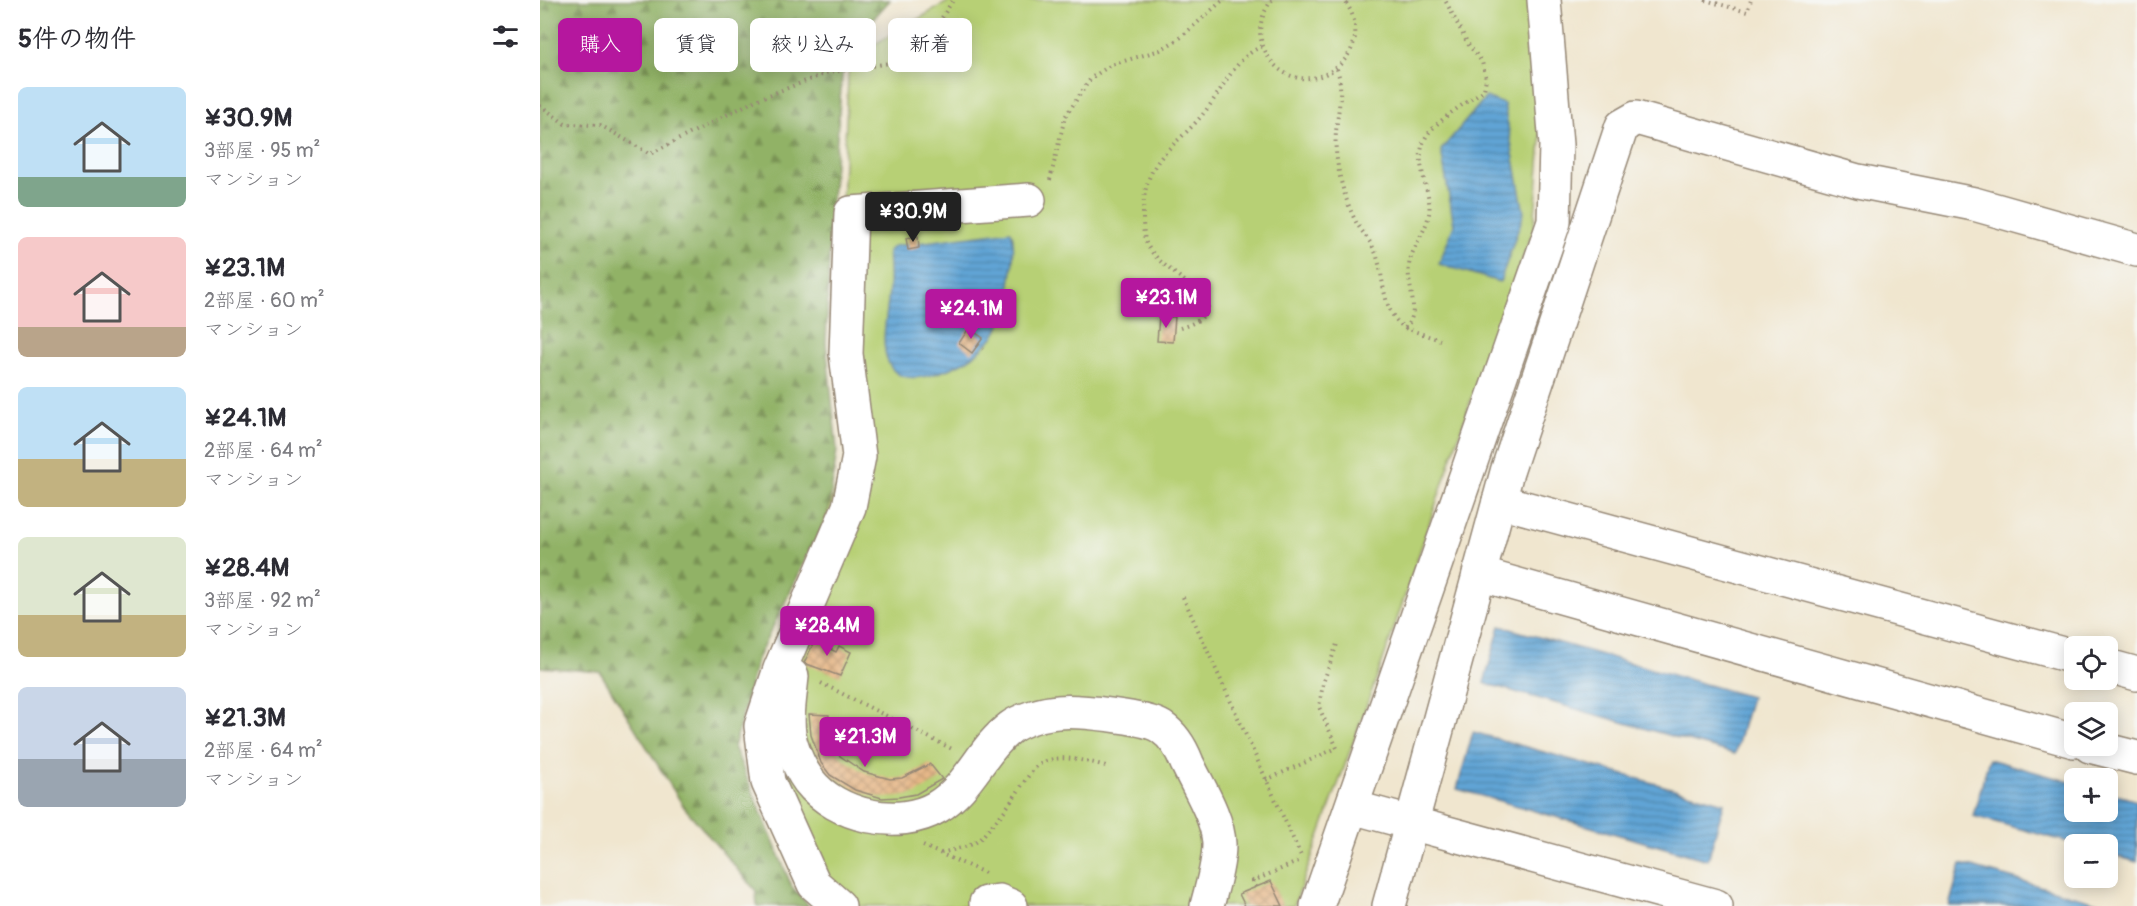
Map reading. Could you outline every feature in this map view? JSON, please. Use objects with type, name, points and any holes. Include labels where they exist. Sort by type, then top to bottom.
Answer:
[{"type":"street","points":[[1316,881],[1352,807],[1554,222],[1556,145],[1544,0]]},
{"type":"street","points":[[1389,906],[1499,501],[1622,126],[1636,118],[1858,182],[1974,204],[2137,250]]},
{"type":"street","points":[[838,906],[814,884],[768,782],[761,726],[786,673],[849,507],[859,456],[846,354],[851,213],[1029,200]]},
{"type":"street","points":[[1499,501],[2064,654]]},
{"type":"street","points":[[1479,574],[2064,738]]},
{"type":"street","points":[[2118,669],[2137,674]]},
{"type":"street","points":[[786,673],[787,721],[791,743],[799,765],[810,782],[835,803],[861,814],[880,817],[916,815],[937,807],[956,793],[968,780],[995,740],[1013,725],[1059,712],[1144,719],[1161,727],[1172,737],[1185,757],[1213,821],[1219,842],[1217,865],[1207,906]]},
{"type":"street","points":[[2118,753],[2137,758]]},
{"type":"street","points":[[1352,807],[1716,906]]},
{"type":"path","points":[[540,105],[565,124],[600,125],[650,154],[756,100],[827,73],[909,60],[933,32],[953,0]]},
{"type":"path","points":[[1029,200],[1043,192],[1053,175],[1065,117],[1091,78],[1111,65],[1160,50],[1180,38],[1224,0]]},
{"type":"path","points":[[1272,0],[1261,22],[1260,38],[1263,46],[1275,67],[1289,75],[1306,79],[1322,76],[1337,69],[1347,58],[1353,44],[1355,30],[1353,15],[1344,0]]},
{"type":"path","points":[[1405,328],[1410,324],[1413,306],[1409,266],[1430,213],[1423,178],[1421,150],[1427,135],[1484,90],[1486,78],[1482,62],[1468,44],[1445,0]]},
{"type":"path","points":[[1705,0],[1746,12],[1751,0]]},
{"type":"path","points":[[1180,328],[1195,323],[1206,313],[1208,306],[1200,292],[1147,245],[1143,225],[1143,190],[1159,157],[1205,112],[1243,56],[1263,46]]},
{"type":"path","points":[[1337,69],[1341,80],[1336,140],[1339,172],[1347,202],[1378,261],[1383,289],[1391,314],[1405,328],[1440,340]]},
{"type":"path","points":[[978,345],[984,349]]},
{"type":"path","points":[[1183,597],[1266,780],[1316,881],[1253,881],[1256,887]]},
{"type":"path","points":[[1266,780],[1337,748],[1319,707],[1323,683],[1337,644]]},
{"type":"path","points":[[786,673],[795,669],[978,763]]},
{"type":"path","points":[[962,863],[941,853],[976,843],[1019,793],[1026,775],[1042,761],[1062,756],[1106,766]]},
{"type":"green space","points":[[540,0],[890,0],[874,18],[750,18],[750,72],[842,72],[831,211],[826,343],[837,450],[828,515],[757,659],[734,747],[792,887],[809,906],[757,906],[756,891],[684,807],[600,672],[540,667]]},
{"type":"green space","points":[[951,0],[1529,0],[1541,140],[1534,228],[1483,364],[1388,646],[1294,906],[827,906],[758,786],[782,642],[847,458],[835,350],[848,72],[876,72],[876,43],[888,36],[888,72],[972,72],[972,18],[920,18]]},
{"type":"water","points":[[1486,97],[1504,104],[1524,213],[1500,282],[1439,264],[1454,225],[1441,150]]},
{"type":"water","points":[[1011,231],[1013,253],[1010,285],[1003,316],[994,336],[970,358],[937,373],[914,378],[895,372],[889,364],[884,346],[889,297],[888,251],[894,246]]},
{"type":"water","points":[[1500,626],[1751,697],[1735,754],[1484,683]]},
{"type":"water","points":[[1473,732],[1724,803],[1708,860],[1457,789]]},
{"type":"water","points":[[1989,759],[2064,780],[2064,822],[2118,822],[2118,795],[2137,801],[2137,862],[2118,857],[2118,834],[2064,834],[2064,841],[1973,816]]},
{"type":"water","points":[[1961,864],[2110,906],[1949,906]]},
{"type":"building","points":[[918,236],[919,248],[908,250],[906,238]]},
{"type":"building","points":[[1159,316],[1175,317],[1173,342],[1157,341]]},
{"type":"building","points":[[969,328],[983,338],[972,353],[959,343]]},
{"type":"building","points":[[817,636],[833,643],[830,649],[836,652],[839,646],[851,652],[840,676],[804,663]]},
{"type":"building","points":[[809,714],[829,715],[829,729],[840,756],[864,772],[890,779],[902,778],[930,764],[942,779],[916,794],[899,797],[882,798],[855,790],[830,775],[821,763],[811,735]]},
{"type":"building","points":[[1271,881],[1283,906],[1245,906],[1239,894]]}]
